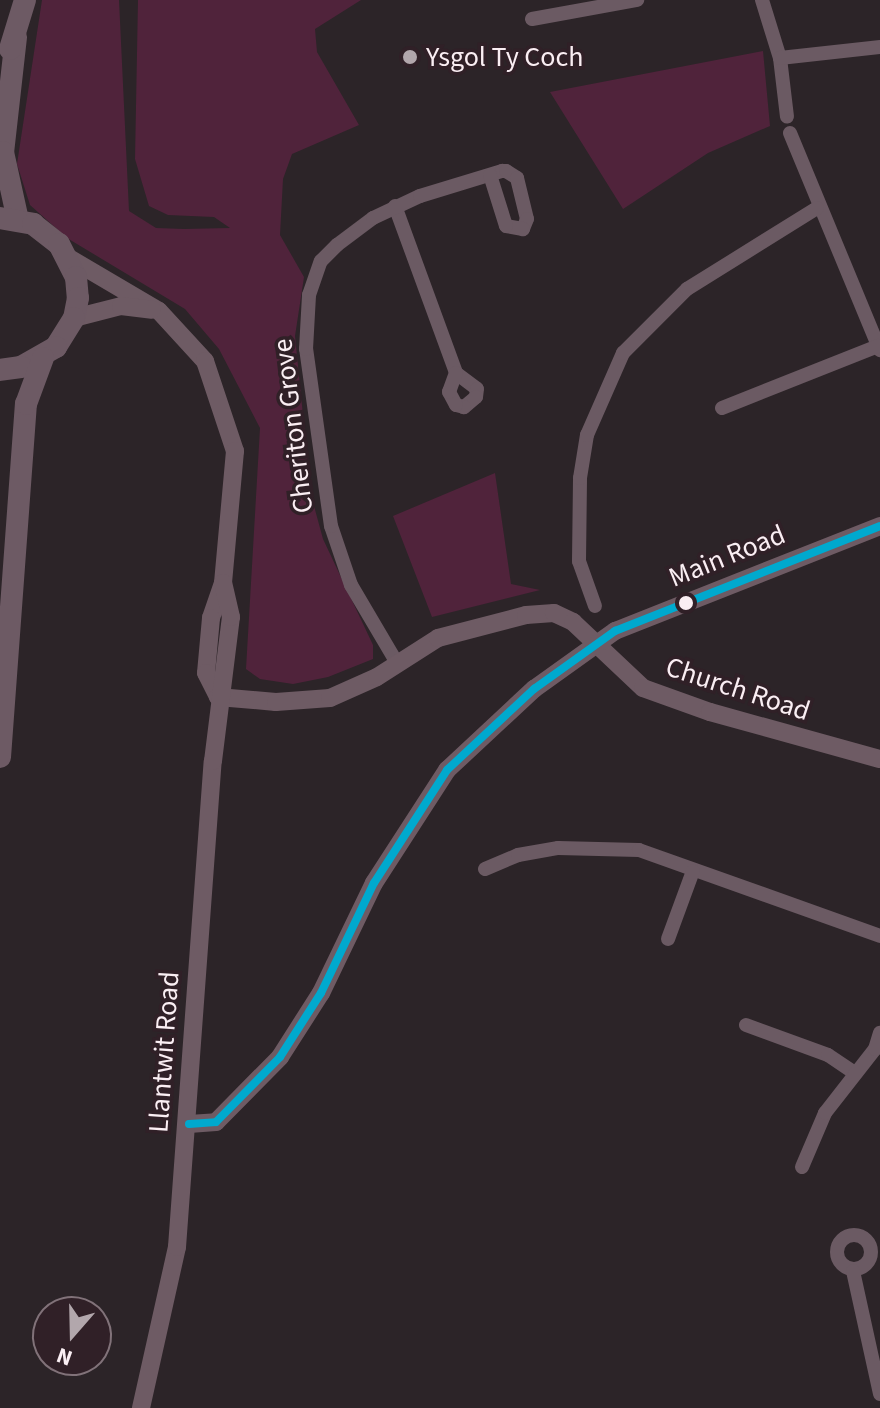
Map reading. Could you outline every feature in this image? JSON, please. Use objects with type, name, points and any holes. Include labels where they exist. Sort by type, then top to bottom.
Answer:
[{"type":"main road","points":[[25,0],[16,37],[3,152],[9,219],[47,233],[69,258],[159,311],[205,361],[235,451],[223,583],[211,618],[206,673],[218,697]]},
{"type":"main road","points":[[0,72],[16,37]]},
{"type":"main road","points":[[0,757],[26,404],[43,358],[74,318],[76,277],[69,258]]},
{"type":"main road","points":[[74,318],[121,306],[159,311]]},
{"type":"main road","points":[[0,370],[43,358]]},
{"type":"main road","name":"Main Road","points":[[189,1124],[216,1122],[280,1057],[321,993],[374,883],[447,770],[534,689],[615,631],[880,526]]},
{"type":"main road","name":"Church Road","points":[[218,697],[276,702],[330,698],[438,638],[526,615],[554,613],[596,643],[643,688],[723,717],[880,759]]},
{"type":"main road","name":"Llantwit Road","points":[[141,1408],[177,1247],[189,1124],[218,697]]},
{"type":"street","points":[[532,19],[611,2],[637,0]]},
{"type":"street","points":[[762,0],[780,58],[787,117]]},
{"type":"street","points":[[780,58],[880,47]]},
{"type":"street","points":[[722,408],[879,348],[817,208],[790,133]]},
{"type":"street","name":"Cheriton Grove","points":[[397,663],[351,585],[331,526],[306,349],[309,295],[321,261],[355,230],[395,206],[490,175]]},
{"type":"street","points":[[395,206],[456,373]]},
{"type":"street","points":[[595,606],[583,580],[577,535],[587,435],[604,386],[623,353],[687,289],[817,208]]},
{"type":"street","points":[[485,869],[518,855],[558,848],[639,850],[880,936]]},
{"type":"street","points":[[668,939],[693,871]]},
{"type":"street","points":[[746,1025],[828,1055],[855,1073]]},
{"type":"street","points":[[802,1167],[825,1113],[880,1033]]},
{"type":"street","points":[[853,1271],[880,1394]]},
{"type":"shaded area","points":[[42,0],[119,0],[129,211],[156,228],[184,229],[230,228],[214,217],[168,215],[149,206],[135,159],[138,0],[361,0],[315,29],[317,52],[359,125],[292,154],[283,179],[280,235],[304,277],[295,336],[311,495],[323,539],[373,645],[373,659],[328,677],[293,684],[260,679],[246,669],[260,428],[219,349],[185,309],[67,238],[30,205],[17,164]]},
{"type":"shaded area","points":[[763,51],[770,126],[708,153],[623,209],[550,92]]},
{"type":"shaded area","points":[[495,473],[511,584],[540,590],[432,617],[393,516]]},
{"type":"transit line","points":[[189,1124],[216,1122],[280,1057],[321,993],[374,883],[447,770],[534,689],[615,631],[880,526]]},
{"type":"place","name":"Ysgol Ty Coch","points":[[410,57]]}]
